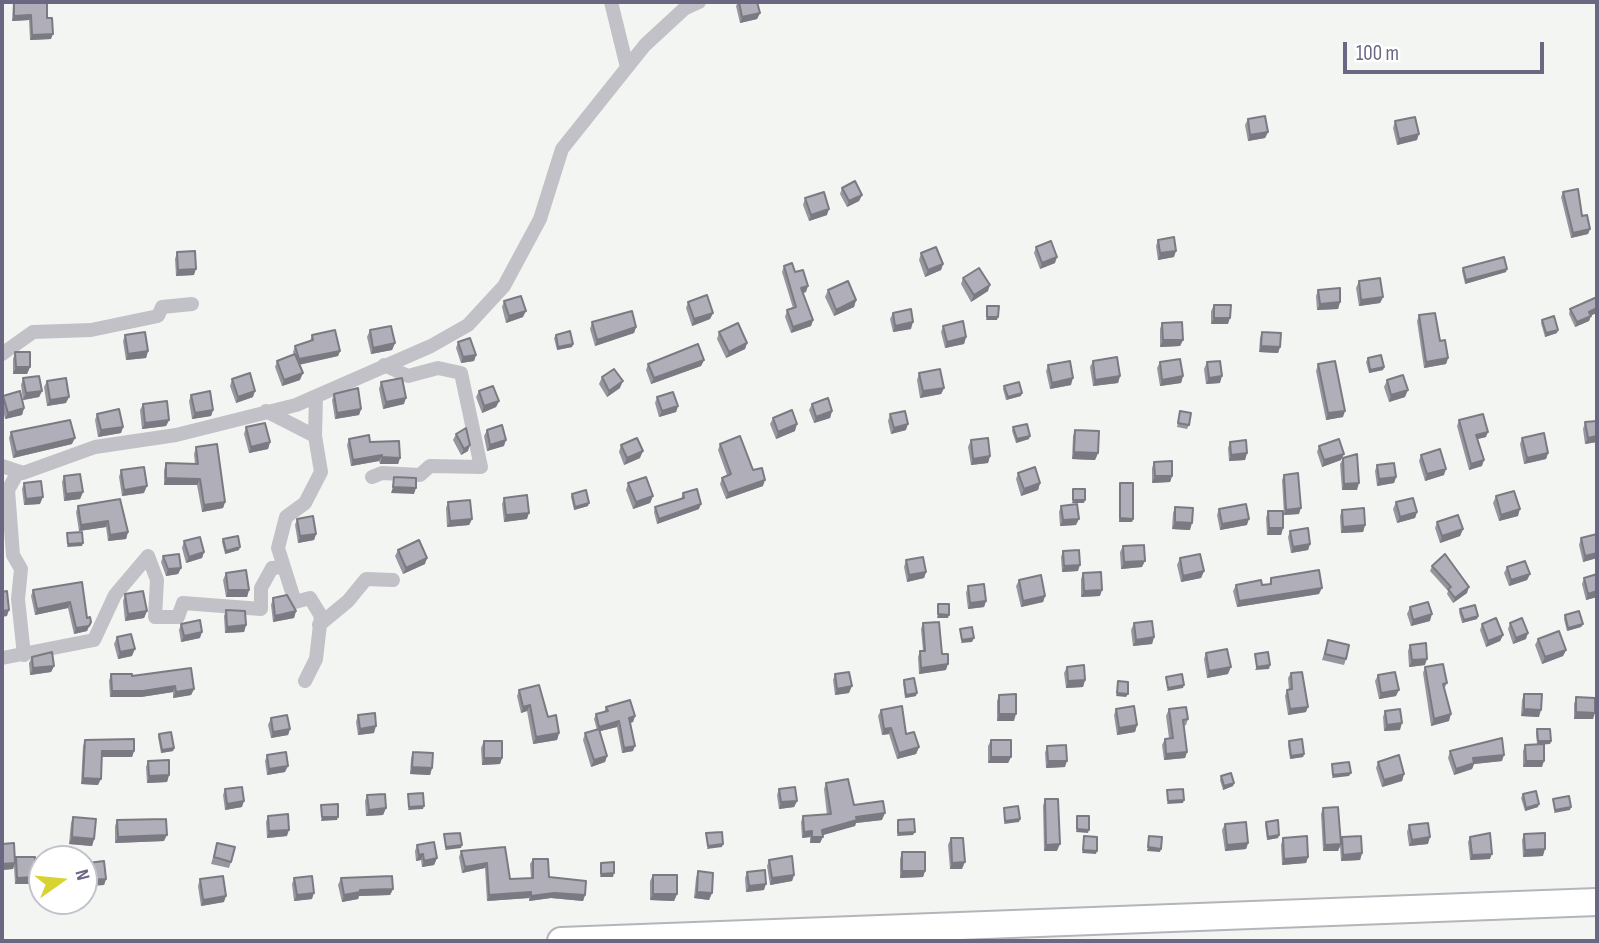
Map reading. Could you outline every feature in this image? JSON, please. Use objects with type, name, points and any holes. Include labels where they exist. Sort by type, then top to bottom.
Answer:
[{"type":"highway","points":[[561,941],[1597,902]]},
{"type":"street","points":[[611,2],[627,67]]},
{"type":"street","points":[[2,466],[23,473],[96,447],[176,435],[296,405],[430,346],[468,325],[505,286],[540,219],[562,149],[645,45],[684,9],[699,2]]},
{"type":"street","points":[[2,354],[33,332],[91,330],[158,316],[162,307],[192,304]]},
{"type":"street","points":[[372,477],[382,473],[420,475],[430,466],[481,467],[461,373],[438,368],[408,376],[384,365]]},
{"type":"street","points":[[305,681],[316,659],[321,616],[310,598],[296,602],[278,548],[286,517],[305,503],[321,472],[315,436],[316,396]]},
{"type":"street","points":[[266,411],[315,436]]},
{"type":"street","points":[[18,472],[8,490],[13,555],[21,569],[18,598],[24,655]]},
{"type":"street","points":[[2,658],[94,640],[115,595],[148,556],[157,580],[155,617],[178,617],[183,603],[261,609],[261,588],[272,568],[284,567]]},
{"type":"street","points":[[319,625],[348,601],[366,579],[393,580]]},
{"type":"building","points":[[14,2],[47,2],[47,18],[52,18],[53,34],[32,35],[31,15],[14,16]]},
{"type":"building","points":[[739,2],[757,2],[760,13],[742,17]]},
{"type":"building","points":[[1265,116],[1268,132],[1250,135],[1248,119]]},
{"type":"building","points":[[1415,117],[1419,134],[1399,139],[1395,121]]},
{"type":"building","points":[[855,181],[862,195],[849,201],[842,188]]},
{"type":"building","points":[[1578,189],[1582,216],[1587,215],[1590,229],[1573,233],[1563,192]]},
{"type":"building","points":[[824,192],[829,209],[811,215],[805,198]]},
{"type":"building","points":[[1174,237],[1176,251],[1160,253],[1158,240]]},
{"type":"building","points":[[1051,241],[1057,257],[1042,263],[1036,247]]},
{"type":"building","points":[[936,247],[943,264],[928,270],[921,253]]},
{"type":"building","points":[[195,251],[196,269],[178,270],[177,252]]},
{"type":"building","points":[[1504,257],[1507,269],[1466,280],[1463,268]]},
{"type":"building","points":[[792,263],[795,272],[803,270],[808,286],[801,288],[813,320],[793,327],[787,310],[796,307],[784,266]]},
{"type":"building","points":[[979,268],[990,285],[974,295],[963,278]]},
{"type":"building","points":[[1380,278],[1383,297],[1361,300],[1359,281]]},
{"type":"building","points":[[848,281],[856,300],[836,310],[828,290]]},
{"type":"building","points":[[1340,288],[1340,302],[1320,304],[1318,290]]},
{"type":"building","points":[[707,295],[713,313],[694,319],[688,302]]},
{"type":"building","points":[[521,296],[526,311],[509,316],[504,301]]},
{"type":"building","points":[[1597,297],[1597,308],[1589,312],[1591,316],[1577,322],[1570,309]]},
{"type":"building","points":[[1214,305],[1231,305],[1230,318],[1214,318]]},
{"type":"building","points":[[987,306],[999,306],[998,317],[987,317]]},
{"type":"building","points":[[911,309],[913,322],[895,326],[893,313]]},
{"type":"building","points":[[632,311],[636,327],[597,340],[592,322]]},
{"type":"building","points":[[1435,313],[1440,341],[1445,340],[1448,358],[1426,362],[1419,315]]},
{"type":"building","points":[[1554,316],[1558,330],[1546,333],[1542,320]]},
{"type":"building","points":[[963,321],[966,337],[947,342],[943,326]]},
{"type":"building","points":[[1182,322],[1183,340],[1163,340],[1162,323]]},
{"type":"building","points":[[738,323],[747,343],[729,352],[719,332]]},
{"type":"building","points":[[391,326],[395,343],[373,348],[370,330]]},
{"type":"building","points":[[335,330],[340,351],[299,359],[295,346],[313,340],[312,335]]},
{"type":"building","points":[[570,331],[573,344],[558,347],[556,335]]},
{"type":"building","points":[[145,332],[148,351],[128,354],[125,335]]},
{"type":"building","points":[[1262,332],[1281,333],[1280,347],[1261,346]]},
{"type":"building","points":[[470,338],[476,355],[463,357],[458,342]]},
{"type":"building","points":[[698,344],[704,360],[654,378],[648,364]]},
{"type":"building","points":[[15,352],[30,352],[30,367],[16,367]]},
{"type":"building","points":[[295,354],[303,373],[284,380],[277,361]]},
{"type":"building","points":[[1381,355],[1384,367],[1370,370],[1368,358]]},
{"type":"building","points":[[1117,357],[1120,376],[1095,380],[1093,361]]},
{"type":"building","points":[[1180,359],[1183,376],[1162,380],[1160,362]]},
{"type":"building","points":[[1070,361],[1073,378],[1052,383],[1048,365]]},
{"type":"building","points":[[1220,361],[1222,376],[1209,378],[1207,362]]},
{"type":"building","points":[[1335,361],[1345,411],[1328,413],[1318,364]]},
{"type":"building","points":[[614,369],[623,381],[609,391],[602,377]]},
{"type":"building","points":[[940,369],[944,388],[923,391],[919,373]]},
{"type":"building","points":[[250,373],[255,391],[238,397],[232,379]]},
{"type":"building","points":[[1403,375],[1408,390],[1391,395],[1387,380]]},
{"type":"building","points":[[39,376],[42,391],[26,393],[23,378]]},
{"type":"building","points":[[66,378],[69,397],[50,400],[47,381]]},
{"type":"building","points":[[402,378],[406,398],[386,402],[381,382]]},
{"type":"building","points":[[1019,382],[1022,393],[1008,397],[1004,386]]},
{"type":"building","points":[[493,386],[499,401],[484,406],[479,391]]},
{"type":"building","points":[[358,388],[361,409],[337,413],[334,394]]},
{"type":"building","points":[[20,391],[24,408],[8,413],[3,396]]},
{"type":"building","points":[[210,391],[213,410],[195,413],[191,395]]},
{"type":"building","points":[[673,392],[678,406],[662,411],[657,397]]},
{"type":"building","points":[[828,398],[832,411],[816,417],[812,404]]},
{"type":"building","points":[[167,401],[169,420],[145,423],[143,404]]},
{"type":"building","points":[[119,409],[123,427],[101,430],[97,414]]},
{"type":"building","points":[[792,410],[797,424],[778,432],[773,418]]},
{"type":"building","points":[[905,411],[908,424],[894,428],[890,414]]},
{"type":"building","points":[[1180,411],[1191,413],[1189,425],[1178,423]]},
{"type":"building","points":[[1483,414],[1488,432],[1476,435],[1484,460],[1471,464],[1459,420]]},
{"type":"building","points":[[70,420],[75,438],[16,452],[11,432]]},
{"type":"building","points":[[1597,421],[1597,436],[1588,438],[1585,422]]},
{"type":"building","points":[[265,423],[270,442],[251,447],[246,427]]},
{"type":"building","points":[[1027,424],[1030,436],[1017,439],[1013,427]]},
{"type":"building","points":[[502,425],[506,440],[490,445],[487,430]]},
{"type":"building","points":[[466,428],[470,445],[464,449],[456,434]]},
{"type":"building","points":[[1075,430],[1099,431],[1098,453],[1074,452]]},
{"type":"building","points":[[1544,433],[1548,453],[1527,458],[1522,438]]},
{"type":"building","points":[[369,435],[370,442],[399,441],[400,458],[382,455],[353,460],[349,439]]},
{"type":"building","points":[[740,436],[753,470],[762,468],[765,480],[728,493],[722,478],[731,474],[720,444]]},
{"type":"building","points":[[637,438],[643,451],[627,458],[621,445]]},
{"type":"building","points":[[988,438],[990,456],[973,459],[971,440]]},
{"type":"building","points":[[1339,439],[1344,454],[1324,460],[1319,446]]},
{"type":"building","points":[[1246,440],[1247,453],[1231,455],[1230,442]]},
{"type":"building","points":[[217,444],[225,502],[204,505],[200,479],[166,478],[166,463],[198,464],[196,447]]},
{"type":"building","points":[[1440,449],[1446,469],[1427,474],[1421,455]]},
{"type":"building","points":[[1357,454],[1359,483],[1344,484],[1343,458]]},
{"type":"building","points":[[1172,461],[1172,476],[1155,476],[1154,462]]},
{"type":"building","points":[[1394,463],[1396,477],[1379,479],[1377,465]]},
{"type":"building","points":[[144,467],[147,486],[124,490],[121,470]]},
{"type":"building","points":[[1035,467],[1040,483],[1024,489],[1018,473]]},
{"type":"building","points":[[1298,473],[1301,508],[1286,510],[1284,475]]},
{"type":"building","points":[[80,474],[83,492],[66,494],[64,476]]},
{"type":"building","points":[[394,477],[416,478],[416,488],[393,487]]},
{"type":"building","points":[[646,477],[653,496],[636,502],[628,483]]},
{"type":"building","points":[[41,481],[43,497],[26,499],[24,483]]},
{"type":"building","points":[[1120,483],[1133,483],[1133,519],[1120,518]]},
{"type":"building","points":[[697,489],[701,504],[659,519],[655,507],[684,498],[683,493]]},
{"type":"building","points":[[1073,489],[1085,489],[1085,500],[1073,500]]},
{"type":"building","points":[[586,490],[589,503],[575,507],[572,494]]},
{"type":"building","points":[[1514,491],[1520,509],[1501,515],[1496,496]]},
{"type":"building","points":[[527,495],[529,513],[506,515],[504,498]]},
{"type":"building","points":[[1413,498],[1417,512],[1400,517],[1396,502]]},
{"type":"building","points":[[120,499],[128,532],[110,535],[108,521],[81,525],[78,506]]},
{"type":"building","points":[[470,500],[472,519],[450,521],[448,502]]},
{"type":"building","points":[[1077,504],[1079,519],[1063,520],[1061,506]]},
{"type":"building","points":[[1246,504],[1249,519],[1222,524],[1219,509]]},
{"type":"building","points":[[1175,507],[1193,508],[1192,523],[1175,522]]},
{"type":"building","points":[[1364,508],[1365,525],[1343,527],[1342,510]]},
{"type":"building","points":[[1268,511],[1283,511],[1283,528],[1269,528]]},
{"type":"building","points":[[1458,515],[1463,529],[1442,536],[1437,522]]},
{"type":"building","points":[[313,516],[316,534],[300,536],[297,519]]},
{"type":"building","points":[[1308,528],[1310,544],[1293,547],[1290,531]]},
{"type":"building","points":[[82,532],[83,543],[68,544],[67,533]]},
{"type":"building","points":[[1597,534],[1597,553],[1585,556],[1581,538]]},
{"type":"building","points":[[238,536],[240,547],[226,551],[223,539]]},
{"type":"building","points":[[200,537],[204,552],[189,557],[184,541]]},
{"type":"building","points":[[419,540],[427,558],[406,568],[398,550]]},
{"type":"building","points":[[1144,545],[1145,561],[1124,562],[1123,546]]},
{"type":"building","points":[[1079,550],[1080,565],[1064,566],[1063,551]]},
{"type":"building","points":[[179,554],[181,568],[168,569],[163,556]]},
{"type":"building","points":[[1200,554],[1204,571],[1183,576],[1180,558]]},
{"type":"building","points":[[1445,554],[1469,587],[1455,598],[1448,589],[1451,587],[1432,566]]},
{"type":"building","points":[[923,557],[926,572],[909,575],[906,560]]},
{"type":"building","points":[[1525,561],[1530,574],[1511,580],[1507,567]]},
{"type":"building","points":[[246,570],[249,590],[228,590],[226,573]]},
{"type":"building","points":[[1319,570],[1322,588],[1239,601],[1236,585],[1261,580],[1262,585],[1271,584],[1271,578]]},
{"type":"building","points":[[1101,572],[1102,590],[1084,591],[1083,573]]},
{"type":"building","points":[[1597,574],[1597,591],[1588,594],[1584,578]]},
{"type":"building","points":[[1041,575],[1045,596],[1023,601],[1019,580]]},
{"type":"building","points":[[82,582],[87,618],[90,617],[91,622],[89,626],[76,628],[70,602],[37,609],[33,590]]},
{"type":"building","points":[[984,584],[986,601],[970,603],[968,586]]},
{"type":"building","points":[[7,591],[9,610],[2,611],[2,592]]},
{"type":"building","points":[[143,591],[147,611],[128,614],[125,594]]},
{"type":"building","points":[[287,595],[296,611],[275,616],[273,598]]},
{"type":"building","points":[[1428,602],[1432,614],[1413,620],[1410,607]]},
{"type":"building","points":[[938,604],[949,604],[949,615],[938,614]]},
{"type":"building","points":[[1475,605],[1478,616],[1464,620],[1460,609]]},
{"type":"building","points":[[226,610],[245,611],[246,625],[227,627]]},
{"type":"building","points":[[1579,611],[1583,624],[1568,628],[1565,615]]},
{"type":"building","points":[[1496,618],[1503,635],[1488,641],[1482,624]]},
{"type":"building","points":[[1522,618],[1528,633],[1516,638],[1510,623]]},
{"type":"building","points":[[200,620],[202,632],[184,636],[181,624]]},
{"type":"building","points":[[1152,621],[1154,637],[1136,640],[1134,623]]},
{"type":"building","points":[[939,622],[942,654],[948,654],[948,664],[921,668],[920,651],[925,651],[923,623]]},
{"type":"building","points":[[972,627],[974,638],[962,640],[960,629]]},
{"type":"building","points":[[1559,631],[1566,650],[1545,657],[1538,639]]},
{"type":"building","points":[[131,634],[135,649],[120,652],[117,637]]},
{"type":"building","points":[[1328,640],[1349,645],[1346,659],[1325,654]]},
{"type":"building","points":[[1426,643],[1427,659],[1412,660],[1410,645]]},
{"type":"building","points":[[1227,649],[1231,667],[1209,671],[1206,653]]},
{"type":"building","points":[[52,652],[54,666],[33,668],[32,657]]},
{"type":"building","points":[[1268,652],[1270,665],[1257,667],[1255,654]]},
{"type":"building","points":[[1443,664],[1447,683],[1443,684],[1451,714],[1434,719],[1425,667]]},
{"type":"building","points":[[1084,665],[1085,680],[1068,681],[1067,667]]},
{"type":"building","points":[[191,668],[194,689],[176,692],[175,686],[143,691],[112,691],[111,674],[132,676]]},
{"type":"building","points":[[849,672],[852,686],[837,689],[835,674]]},
{"type":"building","points":[[1302,672],[1308,707],[1290,709],[1287,690],[1292,689],[1291,673]]},
{"type":"building","points":[[1395,672],[1399,690],[1381,693],[1378,675]]},
{"type":"building","points":[[1182,674],[1184,685],[1168,688],[1166,677]]},
{"type":"building","points":[[914,678],[917,693],[906,695],[904,680]]},
{"type":"building","points":[[1118,681],[1128,682],[1128,694],[1117,693]]},
{"type":"building","points":[[539,685],[548,717],[556,715],[559,733],[536,737],[530,705],[523,707],[519,690]]},
{"type":"building","points":[[1016,694],[1016,714],[999,714],[999,695]]},
{"type":"building","points":[[1524,694],[1542,694],[1541,710],[1524,709]]},
{"type":"building","points":[[1576,697],[1595,698],[1595,713],[1576,712]]},
{"type":"building","points":[[630,700],[635,716],[629,718],[635,746],[624,748],[619,721],[599,727],[596,714],[608,711],[606,707]]},
{"type":"building","points":[[902,706],[906,734],[914,732],[919,747],[899,753],[891,728],[884,729],[881,710]]},
{"type":"building","points":[[1134,706],[1137,725],[1119,728],[1116,709]]},
{"type":"building","points":[[1186,707],[1188,719],[1183,720],[1187,752],[1166,754],[1165,739],[1173,738],[1169,709]]},
{"type":"building","points":[[1400,709],[1402,723],[1387,725],[1385,711]]},
{"type":"building","points":[[375,713],[376,726],[360,729],[358,715]]},
{"type":"building","points":[[287,715],[290,729],[273,732],[271,718]]},
{"type":"building","points":[[599,729],[607,756],[594,760],[585,733]]},
{"type":"building","points":[[1537,729],[1550,729],[1551,741],[1538,741]]},
{"type":"building","points":[[171,732],[174,748],[162,750],[159,734]]},
{"type":"building","points":[[1502,738],[1504,755],[1473,758],[1474,763],[1456,769],[1450,751]]},
{"type":"building","points":[[134,739],[134,751],[102,751],[101,779],[83,778],[85,740]]},
{"type":"building","points":[[1302,739],[1304,754],[1291,756],[1289,741]]},
{"type":"building","points":[[991,740],[1011,740],[1011,757],[991,757]]},
{"type":"building","points":[[484,741],[502,741],[502,758],[484,758]]},
{"type":"building","points":[[1544,744],[1544,761],[1526,761],[1525,745]]},
{"type":"building","points":[[1066,745],[1067,761],[1048,761],[1047,746]]},
{"type":"building","points":[[286,752],[288,766],[269,769],[267,755]]},
{"type":"building","points":[[413,752],[433,753],[432,768],[412,767]]},
{"type":"building","points":[[1399,755],[1404,774],[1384,780],[1378,762]]},
{"type":"building","points":[[169,760],[169,775],[149,776],[148,761]]},
{"type":"building","points":[[1349,762],[1351,773],[1333,775],[1332,764]]},
{"type":"building","points":[[1231,773],[1234,783],[1224,786],[1221,776]]},
{"type":"building","points":[[848,779],[854,805],[883,801],[885,813],[856,817],[857,820],[822,830],[823,837],[812,837],[812,831],[804,832],[803,816],[831,814],[826,783]]},
{"type":"building","points":[[242,787],[244,801],[227,804],[225,789]]},
{"type":"building","points":[[795,787],[797,801],[781,802],[779,789]]},
{"type":"building","points":[[1183,789],[1184,800],[1168,801],[1167,790]]},
{"type":"building","points":[[1536,791],[1539,804],[1526,808],[1523,794]]},
{"type":"building","points":[[423,793],[424,806],[409,807],[408,794]]},
{"type":"building","points":[[385,794],[386,808],[369,810],[367,795]]},
{"type":"building","points":[[1569,796],[1571,807],[1555,810],[1553,799]]},
{"type":"building","points":[[1045,799],[1058,799],[1060,844],[1046,845]]},
{"type":"building","points":[[338,804],[338,817],[322,817],[321,805]]},
{"type":"building","points":[[1018,806],[1020,819],[1005,821],[1004,808]]},
{"type":"building","points":[[1338,807],[1341,844],[1325,845],[1323,808]]},
{"type":"building","points":[[288,814],[289,830],[269,831],[268,816]]},
{"type":"building","points":[[1077,816],[1089,816],[1089,830],[1077,829]]},
{"type":"building","points":[[73,817],[96,819],[94,839],[72,837]]},
{"type":"building","points":[[166,819],[167,835],[118,837],[117,820]]},
{"type":"building","points":[[914,819],[915,832],[898,833],[898,820]]},
{"type":"building","points":[[1278,820],[1279,835],[1268,837],[1266,822]]},
{"type":"building","points":[[1246,822],[1248,843],[1227,845],[1225,824]]},
{"type":"building","points":[[1428,823],[1430,837],[1412,840],[1409,825]]},
{"type":"building","points":[[722,832],[723,844],[708,846],[706,833]]},
{"type":"building","points":[[460,833],[462,845],[446,847],[444,834]]},
{"type":"building","points":[[1490,833],[1492,854],[1472,855],[1470,837]]},
{"type":"building","points":[[1545,833],[1545,849],[1525,850],[1524,834]]},
{"type":"building","points":[[1084,836],[1097,837],[1097,851],[1083,850]]},
{"type":"building","points":[[1149,836],[1162,837],[1161,849],[1148,847]]},
{"type":"building","points":[[1307,836],[1308,857],[1284,859],[1283,838]]},
{"type":"building","points":[[1361,836],[1362,853],[1343,855],[1342,837]]},
{"type":"building","points":[[951,838],[963,838],[965,862],[952,863]]},
{"type":"building","points":[[434,842],[437,858],[424,861],[423,854],[419,855],[417,845]]},
{"type":"building","points":[[14,843],[15,863],[2,864],[2,844]]},
{"type":"building","points":[[217,843],[235,847],[231,862],[214,857]]},
{"type":"building","points":[[505,847],[510,879],[533,878],[533,859],[548,859],[549,877],[586,881],[585,895],[554,893],[531,896],[531,892],[489,895],[487,863],[465,867],[461,851]]},
{"type":"building","points":[[902,852],[925,852],[925,871],[902,871]]},
{"type":"building","points":[[792,856],[794,875],[772,878],[769,860]]},
{"type":"building","points":[[16,857],[28,857],[28,877],[17,878]]},
{"type":"building","points":[[104,861],[106,879],[98,879],[98,862]]},
{"type":"building","points":[[614,862],[614,873],[601,874],[601,863]]},
{"type":"building","points":[[765,870],[766,884],[749,886],[747,872]]},
{"type":"building","points":[[698,871],[713,873],[712,893],[697,892]]},
{"type":"building","points":[[653,875],[677,875],[677,894],[653,894]]},
{"type":"building","points":[[223,876],[226,896],[203,900],[200,879]]},
{"type":"building","points":[[312,876],[314,893],[297,895],[294,878]]},
{"type":"building","points":[[392,876],[393,889],[360,890],[344,895],[341,878]]}]
